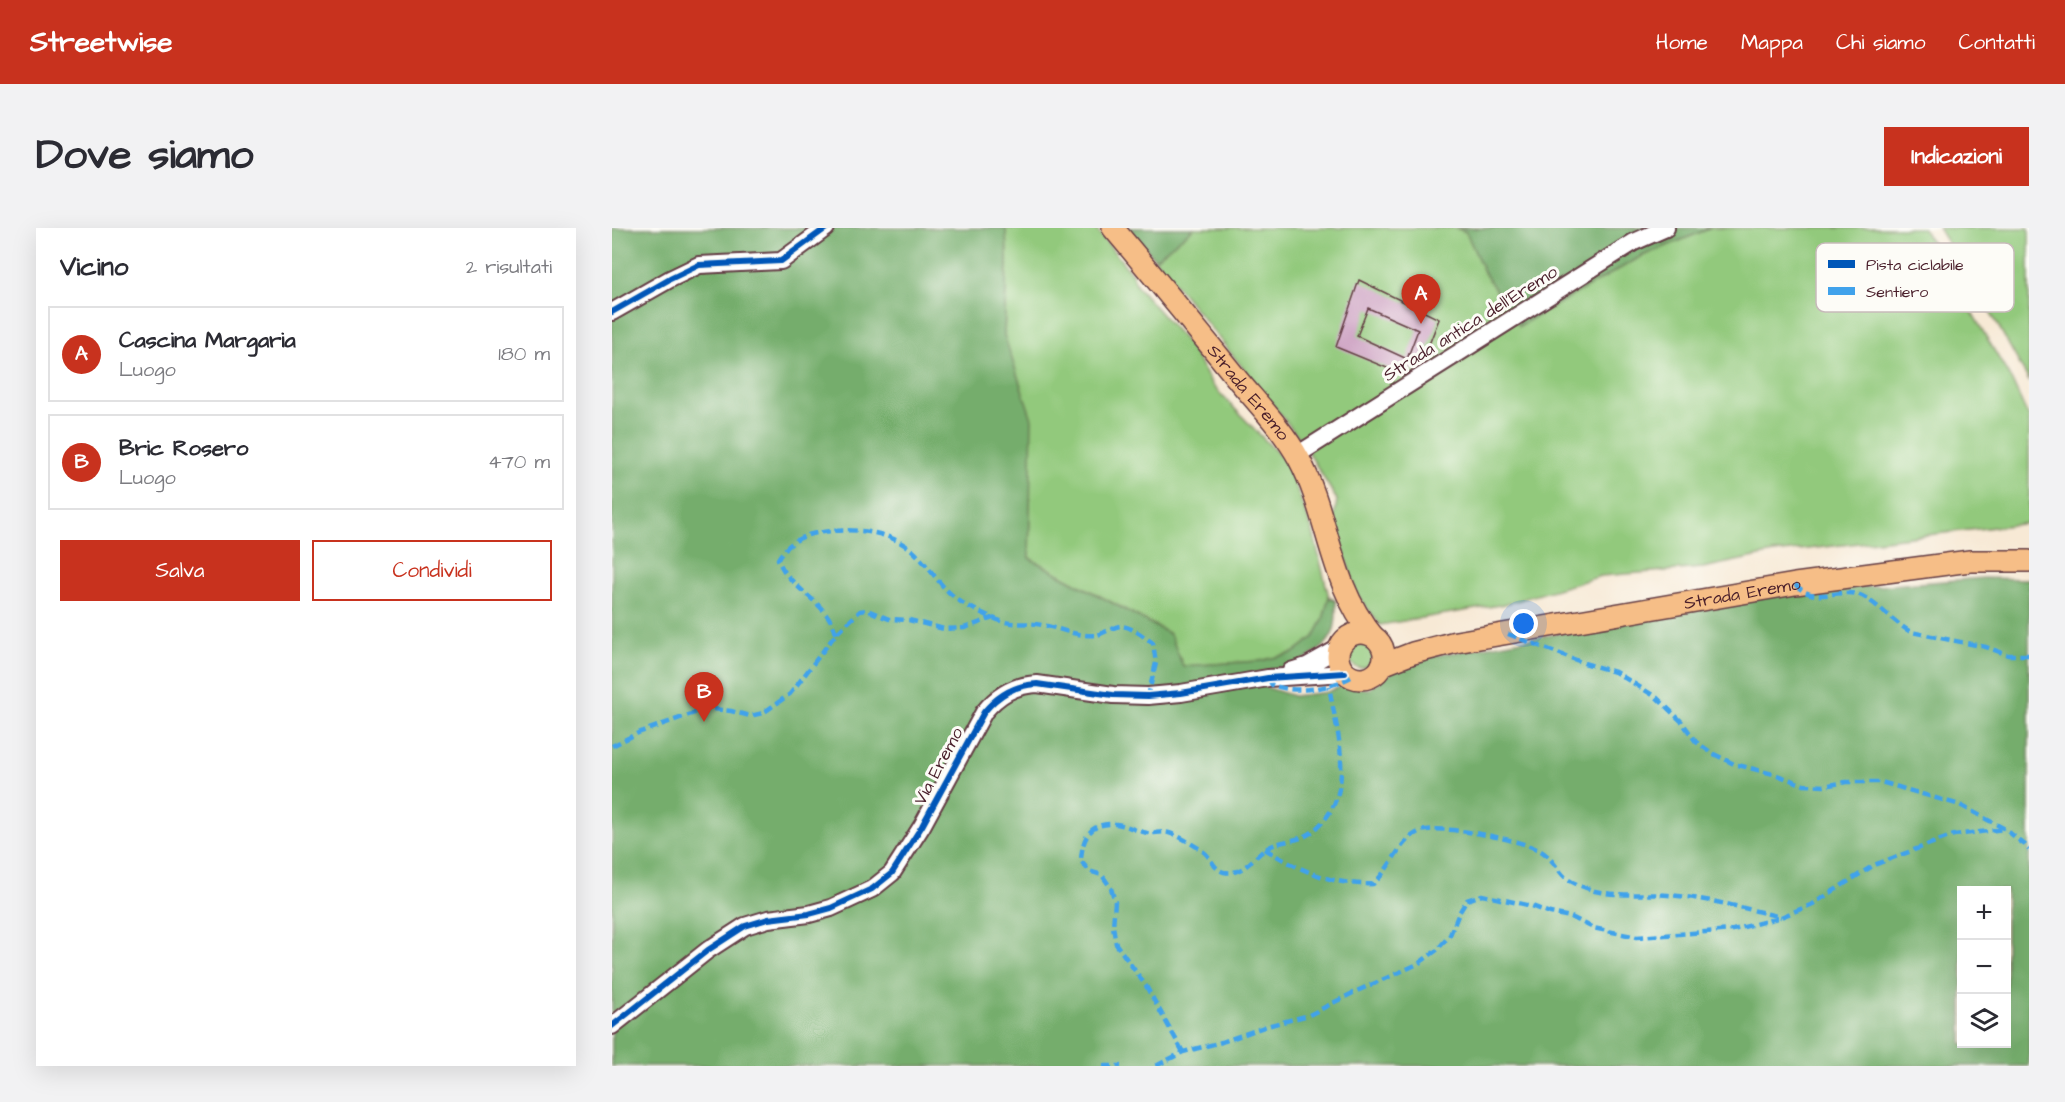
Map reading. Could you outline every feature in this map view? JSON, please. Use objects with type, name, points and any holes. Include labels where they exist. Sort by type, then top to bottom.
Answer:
[{"type":"main road","name":"Strada Eremo","points":[[1113,228],[1297,455],[1319,509],[1341,581],[1355,611],[1374,637],[1390,643],[1446,639],[1456,642]]},
{"type":"main road","name":"Strada Eremo","points":[[1383,665],[1413,653],[1456,642],[1795,584],[1970,561],[2029,561]]},
{"type":"main road","name":"Strada Eremo","points":[[1340,645],[1341,581]]},
{"type":"main road","points":[[1359,633],[1374,637],[1384,650],[1383,665],[1373,676],[1366,679],[1358,679],[1345,673],[1338,660],[1340,645],[1352,634],[1359,633]]},
{"type":"street","points":[[612,312],[660,284],[699,265],[781,261],[826,228]]},
{"type":"street","name":"Strada antica dell'Eremo","points":[[1297,455],[1634,242],[1666,228]]},
{"type":"street","name":"Via Eremo","points":[[1268,678],[1307,666],[1340,645]]},
{"type":"street","name":"Via Eremo","points":[[612,1026],[708,950],[745,926],[768,919],[808,914],[831,908],[872,889],[892,873],[922,826],[984,712],[993,701],[1010,690],[1024,685],[1037,684],[1113,695],[1148,696],[1181,693],[1268,678],[1345,673]]},
{"type":"green space","points":[[612,228],[1006,228],[1004,335],[1032,419],[1029,558],[1170,634],[1183,666],[1260,661],[1293,653],[1314,637],[1323,620],[1329,597],[1336,601],[1336,620],[1334,630],[1323,647],[1292,664],[1244,675],[1259,685],[1294,696],[1327,692],[1342,686],[1369,689],[1406,661],[1784,593],[1984,578],[2029,579],[2029,1066],[612,1066]]},
{"type":"green space","points":[[1006,228],[1095,228],[1132,274],[1137,286],[1189,345],[1213,386],[1287,463],[1313,532],[1329,597],[1323,620],[1314,637],[1293,653],[1260,661],[1183,666],[1169,633],[1029,558],[1030,497],[1004,335]]},
{"type":"green space","points":[[1128,228],[1194,228],[1155,259]]},
{"type":"green space","points":[[1194,228],[1456,228],[1466,232],[1485,274],[1519,326],[1642,256],[1711,228],[1923,228],[1932,243],[1816,243],[1816,312],[1972,312],[2012,381],[2029,418],[2029,523],[1774,553],[1703,568],[1601,576],[1506,604],[1380,625],[1357,595],[1334,519],[1337,500],[1301,440],[1155,259]]},
{"type":"green space","points":[[1456,228],[1711,228],[1642,256],[1519,326],[1485,274],[1466,232]]},
{"type":"green space","points":[[1938,228],[2029,228],[2029,381],[1990,312],[2014,312],[2014,243],[1947,243]]},
{"type":"green space","points":[[1361,644],[1370,647],[1373,656],[1370,665],[1361,668],[1352,665],[1349,656],[1352,647]]},
{"type":"building","points":[[1359,280],[1439,319],[1421,365],[1404,375],[1336,347]],"holes":[[[1368,308],[1418,330],[1407,359],[1357,336]]]},
{"type":"marked path","points":[[836,634],[825,613],[783,570],[778,559],[797,540],[809,535],[835,531],[871,532],[894,539],[904,545],[914,552],[945,589],[957,599],[1000,621],[1042,625],[1082,635],[1099,634],[1121,626],[1130,628],[1153,643],[1156,663],[1148,696]]},
{"type":"marked path","points":[[1795,584],[1809,594],[1849,593],[1863,596],[1911,632],[1986,647],[2008,655],[2029,655]]},
{"type":"marked path","points":[[612,746],[638,733],[697,712],[712,709],[750,716],[763,713],[790,694],[836,634],[860,611],[867,610],[889,619],[909,620],[944,629],[964,628],[993,618]]},
{"type":"marked path","points":[[1508,634],[1584,663],[1615,672],[1656,697],[1682,722],[1696,742],[1734,764],[1777,775],[1804,785],[1881,782],[1960,805],[2005,829],[2029,850]]},
{"type":"marked path","points":[[1268,678],[1272,685],[1302,690],[1333,685],[1351,677]]},
{"type":"marked path","points":[[1183,1052],[1146,986],[1116,944],[1113,926],[1115,902],[1111,888],[1102,875],[1089,871],[1081,861],[1085,839],[1093,829],[1107,824],[1116,824],[1147,833],[1169,833],[1202,850],[1220,871],[1231,872],[1242,869],[1271,846],[1301,838],[1312,832],[1327,817],[1336,800],[1340,782],[1340,744],[1329,686]]},
{"type":"marked path","points":[[1265,849],[1316,875],[1344,882],[1373,884],[1407,840],[1421,831],[1431,829],[1465,832],[1504,839],[1536,849],[1548,856],[1566,878],[1595,891],[1614,894],[1682,896],[1781,917]]},
{"type":"marked path","points":[[1156,1066],[1183,1052],[1309,1015],[1418,964],[1437,950],[1450,935],[1467,900],[1482,895],[1571,917],[1593,928],[1637,937],[1733,930],[1781,917],[1813,904],[1874,865],[1954,835],[2005,829]]},
{"type":"marked path","points":[[1103,1066],[1121,1066]]},
{"type":"cycle path","points":[[612,312],[699,265],[781,261],[826,228]]},
{"type":"cycle path","points":[[612,1026],[708,950],[745,926],[768,919],[809,914],[831,908],[872,889],[892,873],[922,826],[984,712],[1007,692],[1021,686],[1037,684],[1113,695],[1148,696],[1181,693],[1268,678],[1345,673]]},
{"type":"place","name":"Cascina Margaria","points":[[1421,324]]},
{"type":"place","name":"Bric Rosero","points":[[704,722]]}]
